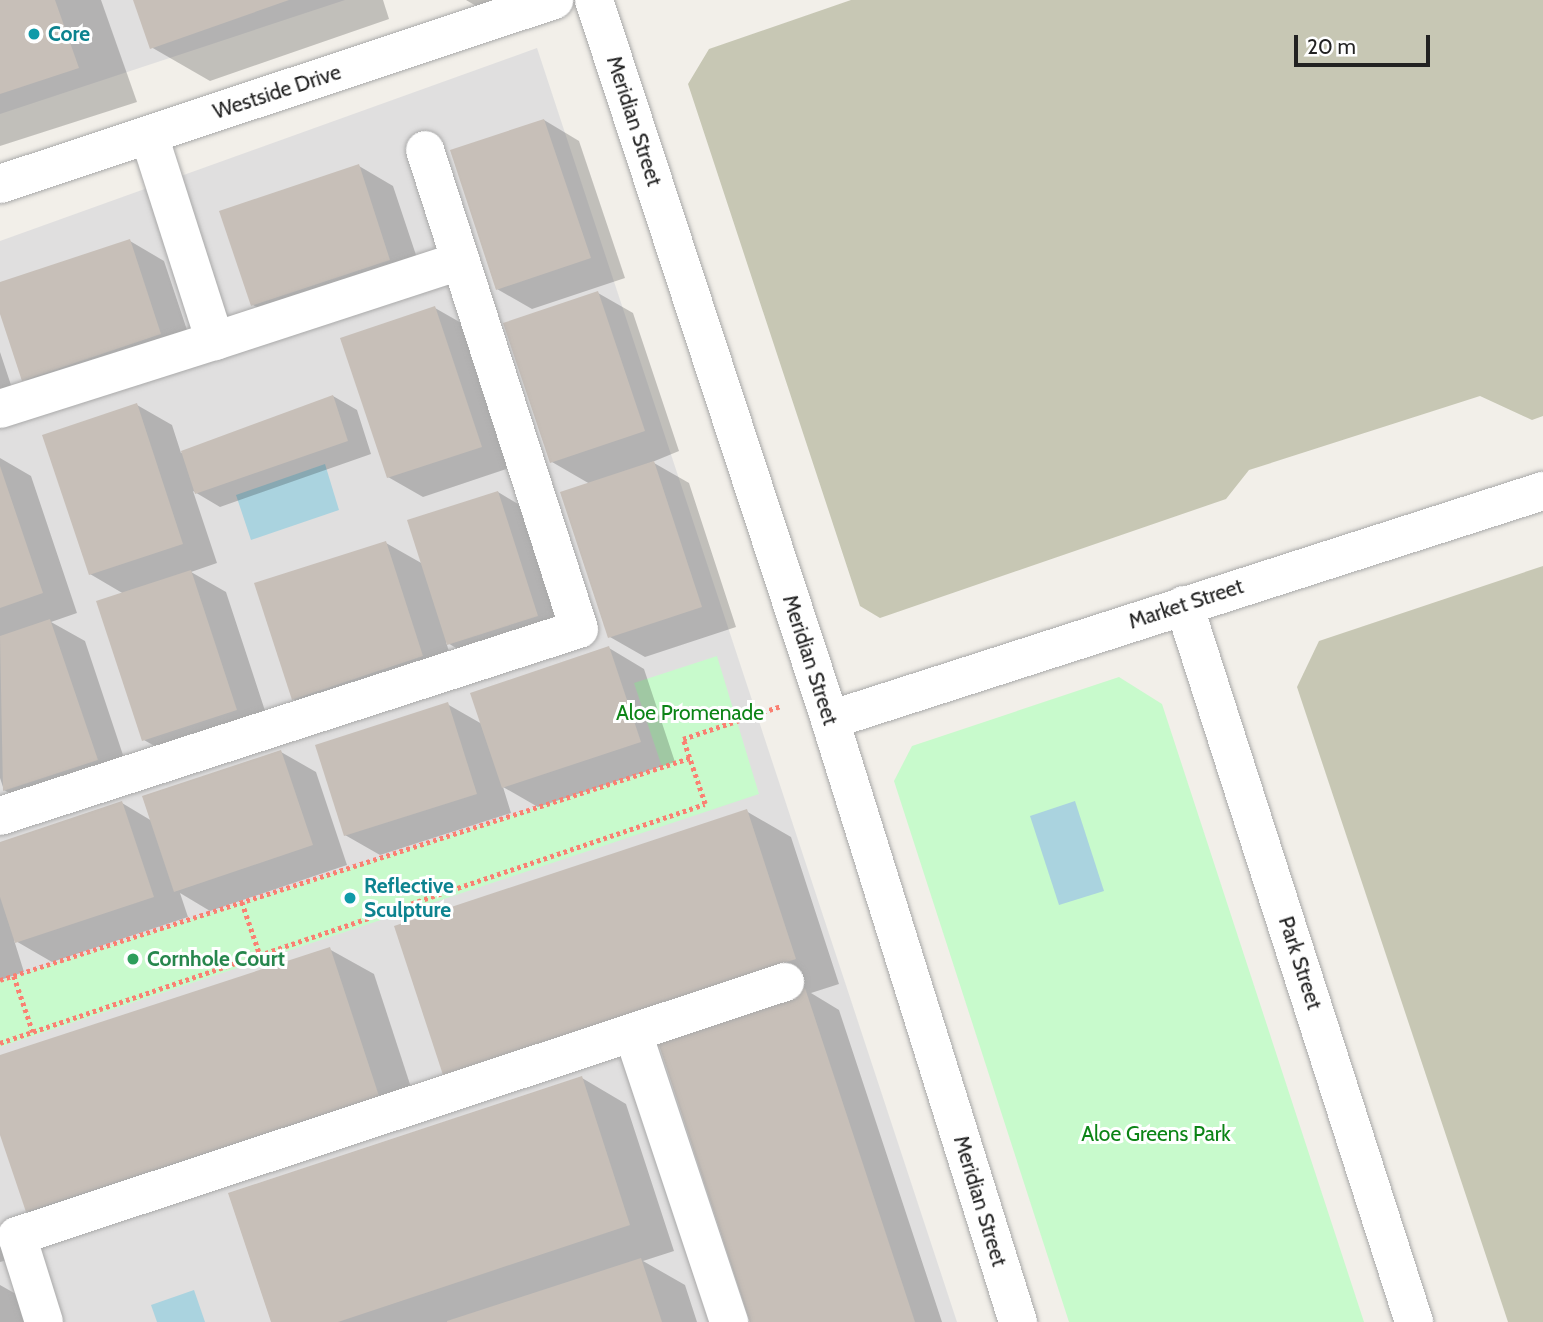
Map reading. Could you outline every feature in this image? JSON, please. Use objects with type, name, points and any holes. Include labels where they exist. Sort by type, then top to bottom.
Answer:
[{"type":"street","name":"Westside Drive","points":[[0,184],[554,0]]},
{"type":"street","name":"Meridian Street","points":[[594,0],[826,706],[1018,1322]]},
{"type":"street","points":[[149,135],[215,341]]},
{"type":"street","points":[[0,816],[579,629],[425,150]]},
{"type":"street","points":[[0,409],[460,261]]},
{"type":"street","name":"Market Street","points":[[826,706],[1184,605],[1543,491]]},
{"type":"street","name":"Park Street","points":[[1184,605],[1414,1322]]},
{"type":"street","points":[[44,1322],[8,1239],[785,982]]},
{"type":"street","points":[[633,1033],[729,1322]]},
{"type":"path","points":[[0,1043],[705,804],[683,739],[826,706]]},
{"type":"path","points":[[0,980],[690,758]]},
{"type":"path","points":[[242,902],[260,955]]},
{"type":"path","points":[[14,975],[33,1032]]},
{"type":"shaded area","name":"Core","points":[[0,0],[345,0],[0,114]]},
{"type":"shaded area","points":[[851,0],[1543,0],[1543,416],[1532,420],[1480,396],[1249,470],[1226,499],[880,618],[860,606],[688,84],[709,49]]},
{"type":"shaded area","points":[[537,48],[957,1322],[0,1322],[0,241]]},
{"type":"shaded area","points":[[1543,566],[1543,1322],[1508,1322],[1297,687],[1319,641]]},
{"type":"green space","name":"Aloe Promenade","points":[[717,656],[759,794],[0,1047],[0,981],[662,767],[634,683]]},
{"type":"green space","name":"Aloe Greens Park","points":[[1119,677],[1162,704],[1364,1322],[1069,1322],[894,781],[912,746]]},
{"type":"water","points":[[325,464],[339,510],[251,540],[236,495]]},
{"type":"water","points":[[1075,801],[1104,891],[1059,905],[1030,816]]},
{"type":"water","points":[[194,1290],[205,1322],[157,1322],[151,1305]]},
{"type":"building","name":"Core","points":[[0,0],[55,0],[79,68],[0,94]]},
{"type":"building","name":"Core","points":[[133,0],[289,0],[150,49]]},
{"type":"building","points":[[544,119],[591,258],[496,290],[450,150]]},
{"type":"building","points":[[359,164],[390,260],[251,306],[219,211]]},
{"type":"building","points":[[130,239],[161,334],[22,381],[0,314],[0,282]]},
{"type":"building","points":[[598,291],[645,431],[550,463],[503,323]]},
{"type":"building","points":[[435,306],[482,447],[387,478],[340,338]]},
{"type":"building","points":[[333,395],[348,441],[195,494],[181,451]]},
{"type":"building","points":[[137,403],[183,544],[89,575],[42,435]]},
{"type":"building","points":[[654,461],[702,607],[608,638],[560,492]]},
{"type":"building","points":[[0,466],[43,593],[0,608]]},
{"type":"building","points":[[498,491],[538,616],[447,645],[407,520]]},
{"type":"building","points":[[386,541],[423,656],[292,700],[254,583]]},
{"type":"building","points":[[191,570],[237,710],[142,741],[96,601]]},
{"type":"building","points":[[50,619],[98,760],[3,791],[0,636]]},
{"type":"building","points":[[609,646],[641,742],[502,788],[470,693]]},
{"type":"building","points":[[448,702],[477,794],[344,836],[315,745]]},
{"type":"building","points":[[281,750],[313,845],[174,892],[142,796]]},
{"type":"building","points":[[122,801],[154,897],[15,943],[0,897],[0,842]]},
{"type":"building","points":[[747,809],[796,959],[443,1075],[394,926]]},
{"type":"building","points":[[330,947],[379,1096],[26,1212],[0,1135],[0,1055]]},
{"type":"building","points":[[805,988],[915,1322],[750,1322],[656,1036]]},
{"type":"building","points":[[582,1076],[630,1225],[338,1322],[271,1322],[228,1193]]},
{"type":"building","points":[[641,1258],[662,1322],[447,1322],[447,1321]]},
{"type":"place","name":"Core","points":[[34,34]]},
{"type":"place","name":"Reflective Sculpture","points":[[350,898]]},
{"type":"place","name":"Cornhole Court","points":[[133,959]]}]
